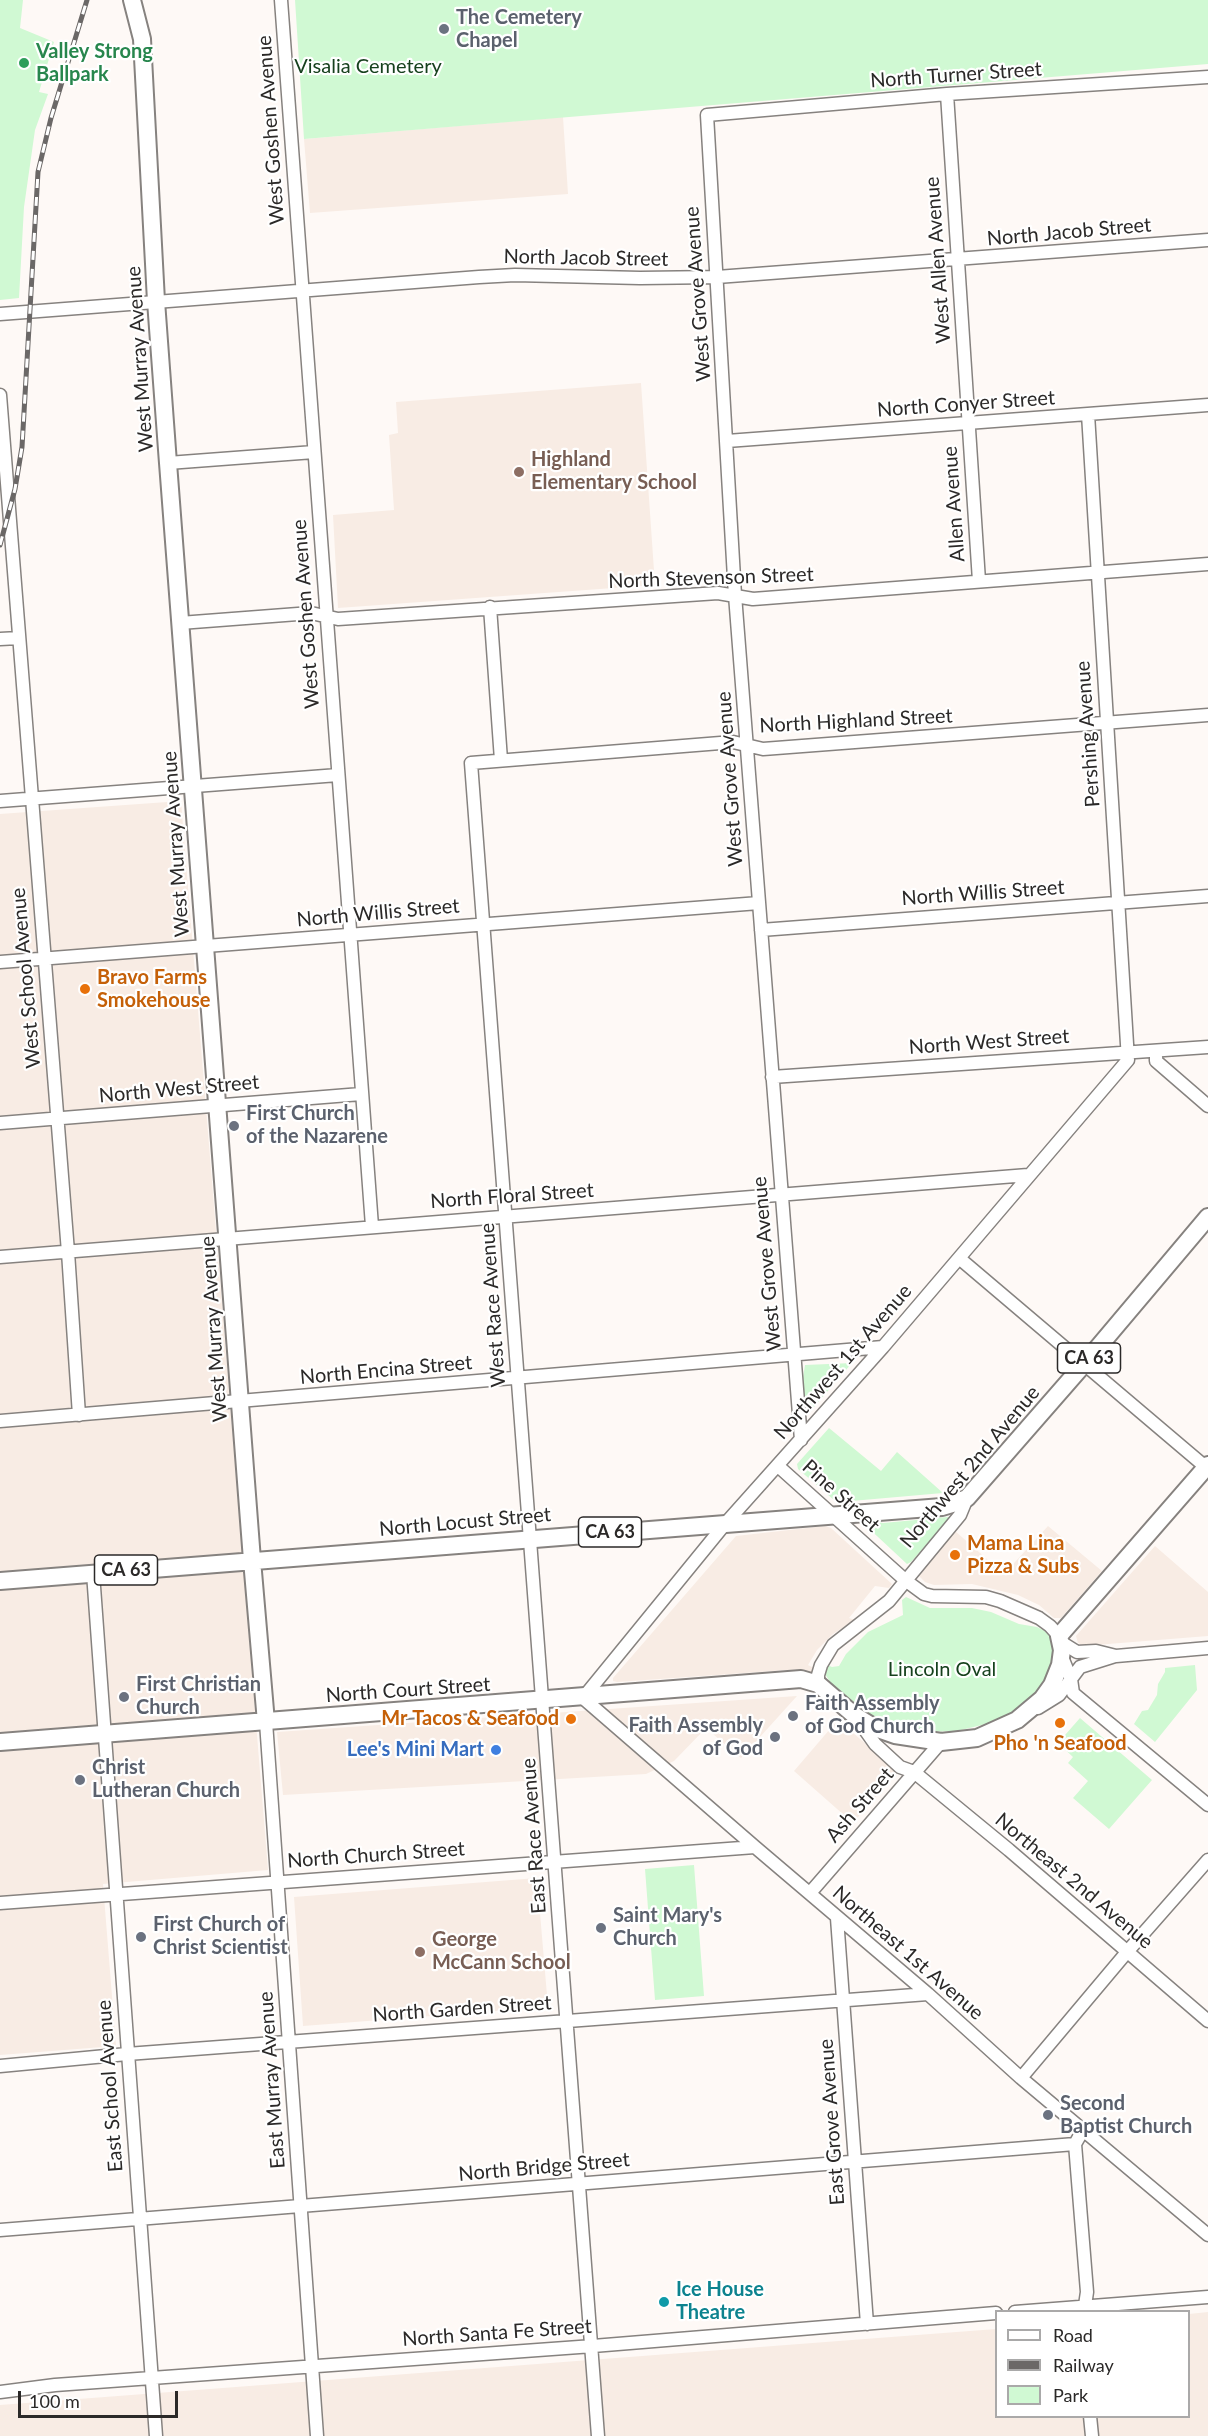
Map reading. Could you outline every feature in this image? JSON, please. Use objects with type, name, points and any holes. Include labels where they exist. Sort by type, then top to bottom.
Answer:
[{"type":"main road","name":"West Murray Avenue","points":[[132,0],[142,39],[156,301],[204,946],[266,1722]]},
{"type":"main road","name":"Northwest 2nd Avenue","points":[[967,1498],[1208,1217]]},
{"type":"main road","points":[[818,1684],[854,1715],[875,1728],[895,1735],[941,1742],[977,1738],[1005,1726],[1025,1714],[1042,1699],[1052,1685],[1060,1645],[1207,1467]]},
{"type":"main road","name":"North Locust Street","points":[[0,1581],[942,1507],[967,1498]]},
{"type":"main road","name":"North Court Street","points":[[0,1742],[583,1698],[786,1680],[801,1679],[818,1684]]},
{"type":"street","name":"West Goshen Avenue","points":[[281,0],[372,1226]]},
{"type":"street","name":"North Turner Street","points":[[707,115],[947,94],[1208,77]]},
{"type":"street","name":"West Allen Avenue","points":[[947,94],[968,423]]},
{"type":"street","name":"West Grove Avenue","points":[[707,115],[735,595],[801,1440]]},
{"type":"street","name":"North Jacob Street","points":[[0,314],[515,274],[640,278],[717,277],[1208,240]]},
{"type":"street","name":"West School Avenue","points":[[0,395],[3,475],[19,638],[79,1415]]},
{"type":"street","name":"North Conyer Street","points":[[727,441],[1208,405]]},
{"type":"street","name":"Pershing Avenue","points":[[1089,414],[1128,1052]]},
{"type":"street","name":"Allen Avenue","points":[[968,423],[979,581]]},
{"type":"street","points":[[168,463],[314,452]]},
{"type":"street","name":"North Stevenson Street","points":[[180,623],[311,613],[338,619],[718,593],[753,599],[1208,564]]},
{"type":"street","points":[[490,607],[501,760]]},
{"type":"street","points":[[0,639],[19,638]]},
{"type":"street","name":"North Highland Street","points":[[471,763],[733,742],[763,749],[1208,715]]},
{"type":"street","name":"West Race Avenue","points":[[471,763],[543,1701]]},
{"type":"street","points":[[0,801],[338,775]]},
{"type":"street","name":"North Willis Street","points":[[761,930],[1208,896]]},
{"type":"street","name":"North Willis Street","points":[[0,962],[759,903]]},
{"type":"street","name":"North West Street","points":[[772,1077],[1208,1047]]},
{"type":"street","points":[[1156,1051],[1156,1061],[1208,1106]]},
{"type":"street","name":"Northwest 1st Avenue","points":[[583,1698],[725,1524],[884,1347],[1128,1059],[1128,1052]]},
{"type":"street","name":"North West Street","points":[[0,1123],[361,1094]]},
{"type":"street","name":"North Floral Street","points":[[0,1257],[1028,1175]]},
{"type":"street","points":[[959,1258],[1207,1467]]},
{"type":"street","name":"North Encina Street","points":[[0,1421],[884,1347]]},
{"type":"street","name":"Pine Street","points":[[778,1466],[905,1580]]},
{"type":"street","name":"Northwest 2nd Avenue","points":[[905,1580],[960,1515],[967,1498]]},
{"type":"street","points":[[93,1573],[104,1733]]},
{"type":"street","points":[[818,1684],[821,1665],[833,1645],[889,1601],[905,1580],[924,1594],[932,1596],[972,1596],[1000,1601],[1039,1618],[1060,1645],[1073,1693],[1208,1805]]},
{"type":"street","points":[[1060,1645],[1077,1652],[1096,1651],[1116,1656]]},
{"type":"street","points":[[1059,1695],[1080,1667],[1116,1656],[1208,1648]]},
{"type":"street","points":[[1025,1714],[1059,1695],[1073,1693]]},
{"type":"street","name":"Northeast 1st Avenue","points":[[583,1698],[928,1994],[1021,2078],[1208,2235]]},
{"type":"street","name":"East Race Avenue","points":[[543,1701],[598,2436]]},
{"type":"street","name":"Northeast 2nd Avenue","points":[[854,1715],[875,1744],[900,1767],[914,1772],[1208,2021]]},
{"type":"street","name":"East Murray Avenue","points":[[266,1722],[301,2205],[310,2366],[317,2436]]},
{"type":"street","name":"East School Avenue","points":[[104,1733],[156,2436]]},
{"type":"street","name":"Ash Street","points":[[810,1893],[941,1742]]},
{"type":"street","name":"North Church Street","points":[[0,1903],[755,1847]]},
{"type":"street","points":[[1021,2078],[1208,1860]]},
{"type":"street","name":"East Grove Avenue","points":[[837,1918],[867,2324]]},
{"type":"street","name":"North Garden Street","points":[[0,2066],[127,2054],[928,1994]]},
{"type":"street","points":[[1083,2130],[1075,2144],[1087,2292],[1084,2309]]},
{"type":"street","name":"North Bridge Street","points":[[0,2230],[1075,2144]]},
{"type":"street","points":[[1061,2310],[1208,2297]]},
{"type":"street","name":"North Santa Fe Street","points":[[0,2392],[45,2386],[593,2346],[995,2313]]},
{"type":"street","points":[[1090,2418],[1092,2436]]},
{"type":"shaded area","points":[[563,117],[568,194],[310,213],[304,139]]},
{"type":"shaded area","name":"Highland Elementary School","points":[[641,383],[655,585],[338,608],[333,515],[394,510],[389,435],[398,433],[396,402]]},
{"type":"shaded area","points":[[181,801],[268,1870],[103,1884],[116,2046],[0,2055],[0,814]]},
{"type":"shaded area","points":[[825,1526],[831,1528],[892,1584],[889,1588],[875,1586],[849,1618],[855,1620],[833,1634],[817,1650],[808,1665],[816,1669],[813,1673],[787,1670],[613,1681],[613,1678],[736,1536]]},
{"type":"shaded area","points":[[1048,1526],[1102,1571],[1061,1618],[1054,1618],[1039,1605],[1018,1595],[972,1584],[934,1585],[925,1582],[919,1576],[919,1570],[955,1531],[1004,1574]]},
{"type":"shaded area","points":[[1155,1546],[1208,1592],[1208,1636],[1083,1646],[1078,1643],[1076,1636]]},
{"type":"shaded area","points":[[797,1696],[741,1758],[706,1728],[674,1761],[646,1774],[283,1795],[277,1732]]},
{"type":"shaded area","points":[[836,1722],[840,1722],[898,1771],[853,1823],[794,1771]]},
{"type":"shaded area","name":"George McCann School","points":[[537,1878],[548,2007],[303,2026],[294,1897]]},
{"type":"shaded area","points":[[1208,2312],[1208,2436],[0,2436],[0,2405],[995,2329],[995,2418],[1190,2418],[1190,2314]]},
{"type":"green space","points":[[0,0],[23,0],[20,28],[54,42],[39,92],[48,94],[35,130],[24,207],[19,298],[0,300]]},
{"type":"green space","name":"Visalia Cemetery","points":[[295,0],[1208,0],[1208,64],[304,139]]},
{"type":"green space","points":[[852,1363],[807,1415],[802,1411],[800,1396],[805,1365]]},
{"type":"green space","points":[[829,1428],[881,1471],[897,1452],[943,1493],[840,1502],[834,1500],[798,1469],[797,1464]]},
{"type":"green space","points":[[950,1518],[907,1564],[863,1523],[865,1520],[883,1523]]},
{"type":"green space","name":"Lincoln Oval","points":[[906,1597],[930,1608],[972,1608],[991,1612],[1019,1624],[1045,1631],[1052,1638],[1055,1655],[1042,1689],[1008,1715],[990,1723],[957,1731],[923,1732],[894,1727],[871,1716],[834,1688],[825,1674],[827,1665],[839,1666],[846,1654],[868,1632],[903,1615],[902,1600]]},
{"type":"green space","points":[[1195,1665],[1197,1690],[1155,1742],[1134,1724],[1142,1711],[1148,1710],[1157,1695],[1158,1684],[1165,1668]]},
{"type":"green space","points":[[1080,1718],[1152,1780],[1109,1829],[1073,1798],[1088,1781],[1068,1763],[1073,1757],[1058,1743]]},
{"type":"green space","points":[[694,1865],[704,1996],[655,2000],[645,1869]]},
{"type":"railway","points":[[0,545],[15,489],[22,447],[38,172],[51,118],[87,0]]},
{"type":"place","name":"The Cemetery Chapel","points":[[444,29]]},
{"type":"place","name":"Valley Strong Ballpark","points":[[24,63]]},
{"type":"place","name":"Highland Elementary School","points":[[519,472]]},
{"type":"place","name":"Bravo Farms Smokehouse","points":[[85,989]]},
{"type":"place","name":"First Church of the Nazarene","points":[[234,1126]]},
{"type":"place","name":"Mama Lina Pizza & Subs","points":[[955,1555]]},
{"type":"place","name":"First Christian Church","points":[[124,1697]]},
{"type":"place","name":"Faith Assembly of God Church","points":[[793,1716]]},
{"type":"place","name":"Mr Tacos & Seafood","points":[[571,1719]]},
{"type":"place","name":"Pho 'n Seafood","points":[[1060,1723]]},
{"type":"place","name":"Faith Assembly of God","points":[[775,1737]]},
{"type":"place","name":"Lee's Mini Mart","points":[[496,1750]]},
{"type":"place","name":"Christ Lutheran Church","points":[[80,1780]]},
{"type":"place","name":"Saint Mary's Church","points":[[601,1928]]},
{"type":"place","name":"First Church of Christ Scientist","points":[[141,1937]]},
{"type":"place","name":"George McCann School","points":[[420,1952]]},
{"type":"place","name":"Second Baptist Church","points":[[1048,2115]]},
{"type":"place","name":"Ice House Theatre","points":[[664,2302]]}]
